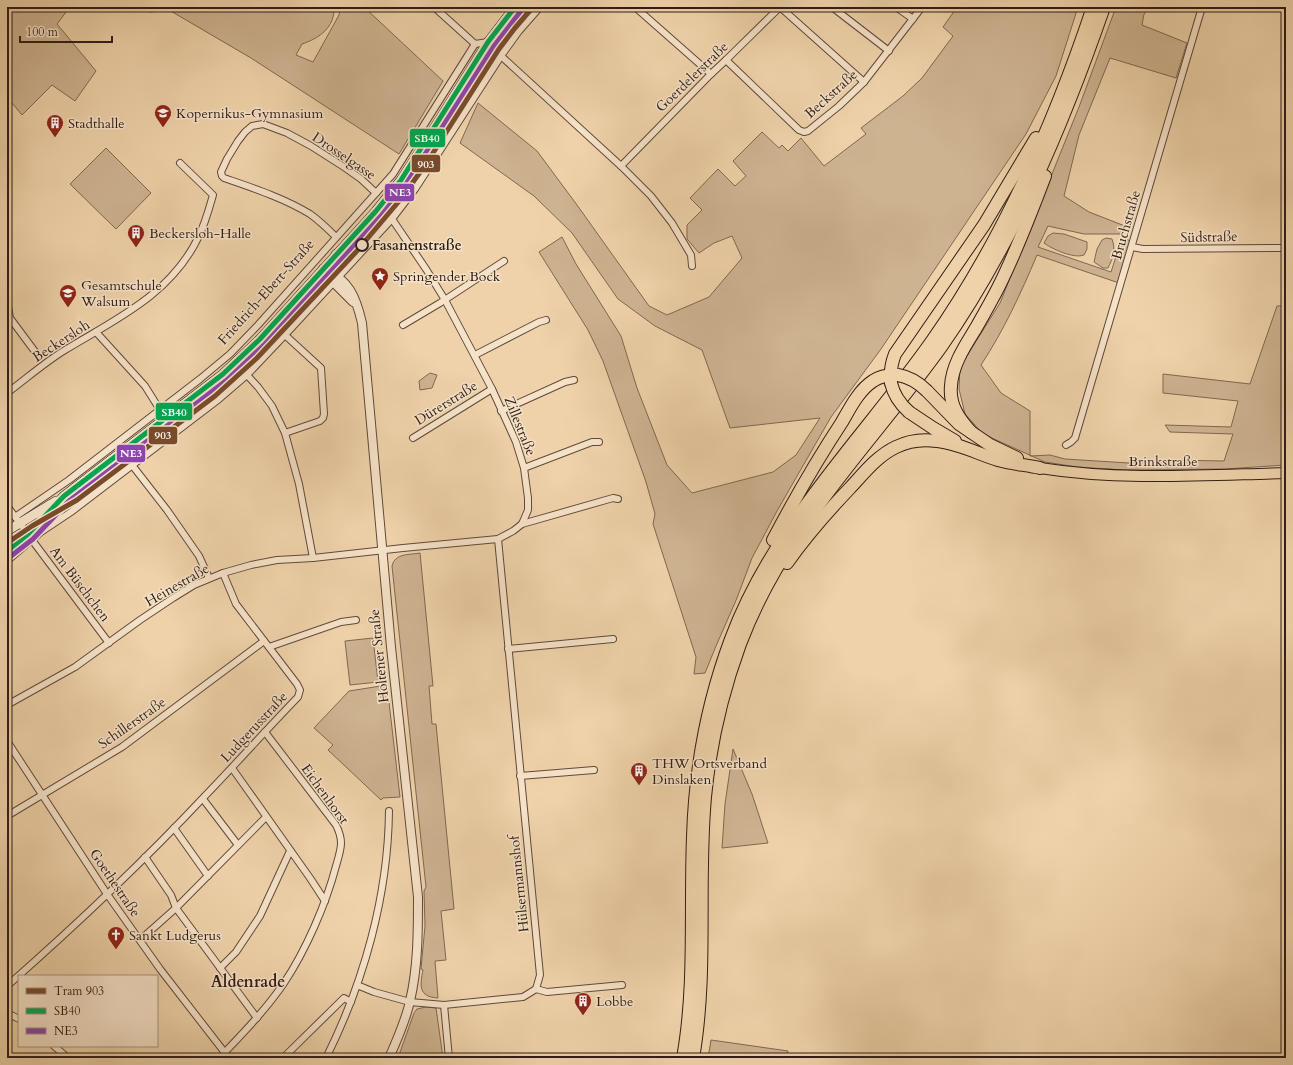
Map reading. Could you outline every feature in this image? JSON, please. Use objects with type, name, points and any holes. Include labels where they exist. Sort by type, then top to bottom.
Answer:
[{"type":"highway","points":[[753,589],[771,556],[816,490],[916,364],[956,307],[976,274],[998,234],[1034,158],[1094,7]]},
{"type":"highway","points":[[693,1058],[698,1018],[695,986],[696,961],[705,798],[710,756],[728,678],[749,622],[762,594],[799,530],[923,371],[964,312],[1007,239],[1060,122],[1104,7]]},
{"type":"highway","points":[[970,449],[933,428],[909,412],[893,392],[891,364],[901,343],[984,225],[1055,108]]},
{"type":"highway","points":[[971,432],[957,414],[953,405],[951,387],[952,375],[962,352],[998,287],[1018,245],[1050,161],[1060,122]]},
{"type":"highway","points":[[696,961],[693,835],[695,797],[700,753],[718,676],[731,638],[753,589],[767,552],[807,478],[842,420],[866,387],[874,380],[906,377],[914,380],[927,391],[952,418],[971,432],[1003,452],[1040,468]]},
{"type":"highway","points":[[749,622],[795,552],[831,508],[877,460],[896,447],[916,441],[938,441],[970,449],[999,460],[1040,468]]},
{"type":"highway","points":[[682,1058],[695,986]]},
{"type":"main road","name":"Friedrich-Ebert-Straße","points":[[7,531],[17,520],[64,496],[223,374],[260,339],[376,211],[401,180],[488,42],[515,7]]},
{"type":"main road","name":"Brinkstraße","points":[[1040,468],[1068,473],[1099,475],[1152,476],[1286,473]]},
{"type":"main road","name":"Friedrich-Ebert-Straße","points":[[7,551],[30,537],[64,496]]},
{"type":"street","points":[[434,7],[475,44],[488,42]]},
{"type":"street","points":[[7,561],[30,537],[41,532],[71,512],[219,399],[246,375],[286,335],[334,280],[392,219],[415,189],[501,56],[519,31],[540,7]]},
{"type":"street","points":[[635,7],[711,74]]},
{"type":"street","points":[[780,7],[864,82]]},
{"type":"street","name":"Goerdelerstraße","points":[[621,166],[711,74],[780,7]]},
{"type":"street","points":[[832,7],[889,51]]},
{"type":"street","points":[[896,7],[913,19]]},
{"type":"street","name":"Beckstraße","points":[[726,60],[799,130],[804,132],[808,131],[839,106],[864,82],[922,7]]},
{"type":"street","name":"Bruchstraße","points":[[1066,445],[1075,438],[1202,7]]},
{"type":"street","name":"Friedrich-Ebert-Straße","points":[[17,520],[200,379],[230,354],[258,325],[393,174],[408,153],[475,44]]},
{"type":"street","points":[[501,56],[621,166],[651,196],[672,223],[691,255],[692,266]]},
{"type":"street","name":"Drosselgasse","points":[[336,237],[311,215],[284,200],[224,178],[221,172],[238,141],[252,126],[263,124],[293,136],[344,167],[376,193]]},
{"type":"street","name":"Beckersloh","points":[[7,394],[64,350],[138,306],[160,288],[178,268],[198,239],[213,195],[180,163]]},
{"type":"street","name":"Zillestraße","points":[[392,219],[426,268],[445,300],[492,390],[516,442],[524,468],[528,498],[528,510],[522,524]]},
{"type":"street","name":"Südstraße","points":[[1132,247],[1143,249],[1286,248]]},
{"type":"street","points":[[334,280],[337,266],[336,254]]},
{"type":"street","points":[[403,324],[445,300],[504,261]]},
{"type":"street","name":"Holtener Straße","points":[[323,269],[334,280],[351,292],[358,307],[362,323],[391,647],[418,897],[418,938],[415,976],[410,1002],[389,1058]]},
{"type":"street","points":[[316,276],[334,280]]},
{"type":"street","points":[[7,300],[9,318],[36,353]]},
{"type":"street","points":[[474,355],[539,322],[546,320]]},
{"type":"street","points":[[96,332],[145,386],[160,410]]},
{"type":"street","points":[[284,433],[320,421],[324,414],[321,368],[286,335]]},
{"type":"street","points":[[246,375],[266,398],[279,420],[284,433],[299,484],[313,558]]},
{"type":"street","points":[[501,411],[565,382],[574,380]]},
{"type":"street","name":"Dürerstraße","points":[[413,438],[492,390]]},
{"type":"street","points":[[524,468],[592,442],[599,442]]},
{"type":"street","points":[[132,465],[167,510],[199,556],[209,578]]},
{"type":"street","points":[[382,550],[498,539],[522,524],[613,498],[618,499]]},
{"type":"street","name":"Am Büschchen","points":[[7,506],[109,643]]},
{"type":"street","name":"Hülsermannshof","points":[[498,539],[540,975],[536,989]]},
{"type":"street","name":"Heinestraße","points":[[7,705],[75,667],[173,598],[209,578],[251,565],[277,560],[313,558],[382,550]]},
{"type":"street","name":"Ludgerusstraße","points":[[19,975],[145,857],[203,799],[298,696],[300,690],[236,604],[222,573]]},
{"type":"street","points":[[269,647],[341,622],[356,620]]},
{"type":"street","points":[[508,649],[613,639]]},
{"type":"street","name":"Schillerstraße","points":[[7,816],[122,747],[264,640]]},
{"type":"street","name":"Eichenhorst","points":[[225,1052],[257,1018],[288,976],[304,948],[325,901],[341,844],[340,834],[336,826],[265,732]]},
{"type":"street","name":"Goethestraße","points":[[7,741],[107,894],[165,975],[229,1058]]},
{"type":"street","points":[[232,768],[325,901]]},
{"type":"street","points":[[520,776],[594,770]]},
{"type":"street","points":[[203,799],[238,845]]},
{"type":"street","points":[[326,1058],[340,1031],[371,942],[385,875],[390,811]]},
{"type":"street","points":[[140,940],[176,908],[266,817]]},
{"type":"street","points":[[174,828],[208,876]]},
{"type":"street","points":[[220,968],[236,952],[260,916],[290,851]]},
{"type":"street","points":[[145,857],[171,895],[176,908],[257,1018]]},
{"type":"street","name":"Ludgerusstraße","points":[[7,986],[18,976]]},
{"type":"street","points":[[357,985],[374,992],[410,1002],[444,1005],[522,997],[536,989],[547,992],[622,985]]},
{"type":"street","points":[[283,1058],[344,998],[351,1002]]},
{"type":"street","points":[[444,1005],[449,1058]]},
{"type":"street","points":[[7,1013],[18,1018]]},
{"type":"street","points":[[55,1047],[68,1058]]},
{"type":"shaded area","points":[[7,7],[70,7],[57,24],[96,71],[75,101],[52,85],[22,115],[7,97]]},
{"type":"shaded area","points":[[144,7],[334,7],[334,14],[329,26],[320,35],[309,42],[302,44],[296,55],[313,62],[339,15],[340,7],[364,7],[443,81],[399,154],[251,58],[169,10],[150,12]]},
{"type":"shaded area","points":[[957,7],[1078,7],[1056,76],[1026,134],[881,349],[831,417],[752,558],[737,598],[705,673],[694,674],[696,657],[653,524],[655,514],[646,482],[603,361],[588,330],[539,252],[562,237],[576,264],[621,336],[637,388],[667,465],[692,493],[773,472],[796,455],[820,418],[730,428],[702,350],[655,326],[618,299],[572,233],[534,196],[460,143],[478,103],[537,151],[649,306],[667,315],[709,297],[742,258],[732,236],[714,243],[699,253],[687,239],[687,225],[702,210],[690,198],[718,169],[735,186],[746,176],[733,161],[762,132],[779,148],[782,145],[788,151],[801,138],[824,166],[866,134],[861,128],[903,96],[922,78],[953,36],[943,27]]},
{"type":"shaded area","points":[[1116,7],[1151,7],[1144,14],[1142,25],[1187,43],[1176,78],[1110,58],[1079,135],[1064,196],[1089,212],[1125,226],[1122,234],[1084,234],[1048,226],[1038,247],[1111,272],[1122,238],[1131,241],[1119,283],[1037,255],[1012,311],[981,365],[1001,393],[1030,411],[1030,455],[983,434],[965,414],[959,389],[960,367],[1000,303],[1079,107]]},
{"type":"shaded area","points":[[106,148],[151,193],[116,229],[70,184]]},
{"type":"shaded area","points":[[1053,233],[1064,234],[1087,242],[1087,249],[1084,255],[1069,255],[1044,243],[1048,236]]},
{"type":"shaded area","points":[[1106,238],[1112,239],[1114,250],[1113,257],[1108,268],[1103,268],[1094,262],[1097,249],[1102,240]]},
{"type":"shaded area","points":[[1277,306],[1286,306],[1286,465],[1225,469],[1124,470],[1077,467],[1045,462],[1032,456],[1050,455],[1065,459],[1129,463],[1170,460],[1224,461],[1233,434],[1170,432],[1165,425],[1231,427],[1238,401],[1163,393],[1163,374],[1250,384]]},
{"type":"shaded area","points":[[430,373],[437,375],[432,388],[420,390],[419,381]]},
{"type":"shaded area","points":[[420,553],[433,686],[429,686],[432,724],[436,724],[454,909],[441,911],[446,960],[435,961],[438,998],[431,997],[424,993],[421,985],[425,926],[424,891],[426,887],[392,566],[399,557]]},
{"type":"shaded area","points":[[373,638],[378,682],[350,685],[345,641]]},
{"type":"shaded area","points":[[387,685],[400,797],[383,798],[381,800],[328,750],[333,745],[314,728],[349,691]]},
{"type":"shaded area","points":[[733,749],[752,794],[768,843],[722,848],[725,804]]},
{"type":"shaded area","points":[[426,1007],[436,1008],[443,1058],[398,1058],[414,1013],[417,1009]]},
{"type":"shaded area","points":[[711,1040],[788,1051],[787,1058],[708,1058]]},
{"type":"tram line","name":"903","points":[[7,543],[32,526],[77,500],[215,396],[257,358],[356,252],[400,200],[426,164],[499,49],[533,7]]},
{"type":"transit line","name":"SB40","points":[[7,551],[28,534],[64,496],[223,374],[260,339],[376,211],[401,180],[488,42],[515,7]]},
{"type":"transit line","name":"NE3","points":[[11,556],[33,539],[69,501],[227,380],[265,344],[381,216],[406,184],[494,46],[521,11]]},
{"type":"place","name":"Kopernikus-Gymnasium","points":[[163,128]]},
{"type":"place","name":"Stadthalle","points":[[55,138]]},
{"type":"place","name":"Fasanenstraße","points":[[362,245]]},
{"type":"place","name":"Beckersloh-Halle","points":[[136,248]]},
{"type":"place","name":"Springender Bock","points":[[380,291]]},
{"type":"place","name":"Gesamtschule Walsum","points":[[68,308]]},
{"type":"place","name":"THW Ortsverband Dinslaken","points":[[639,786]]},
{"type":"place","name":"Sankt Ludgerus","points":[[116,950]]},
{"type":"place","name":"Lobbe","points":[[583,1016]]},
{"type":"district","name":"Aldenrade","points":[[248,982]]}]
